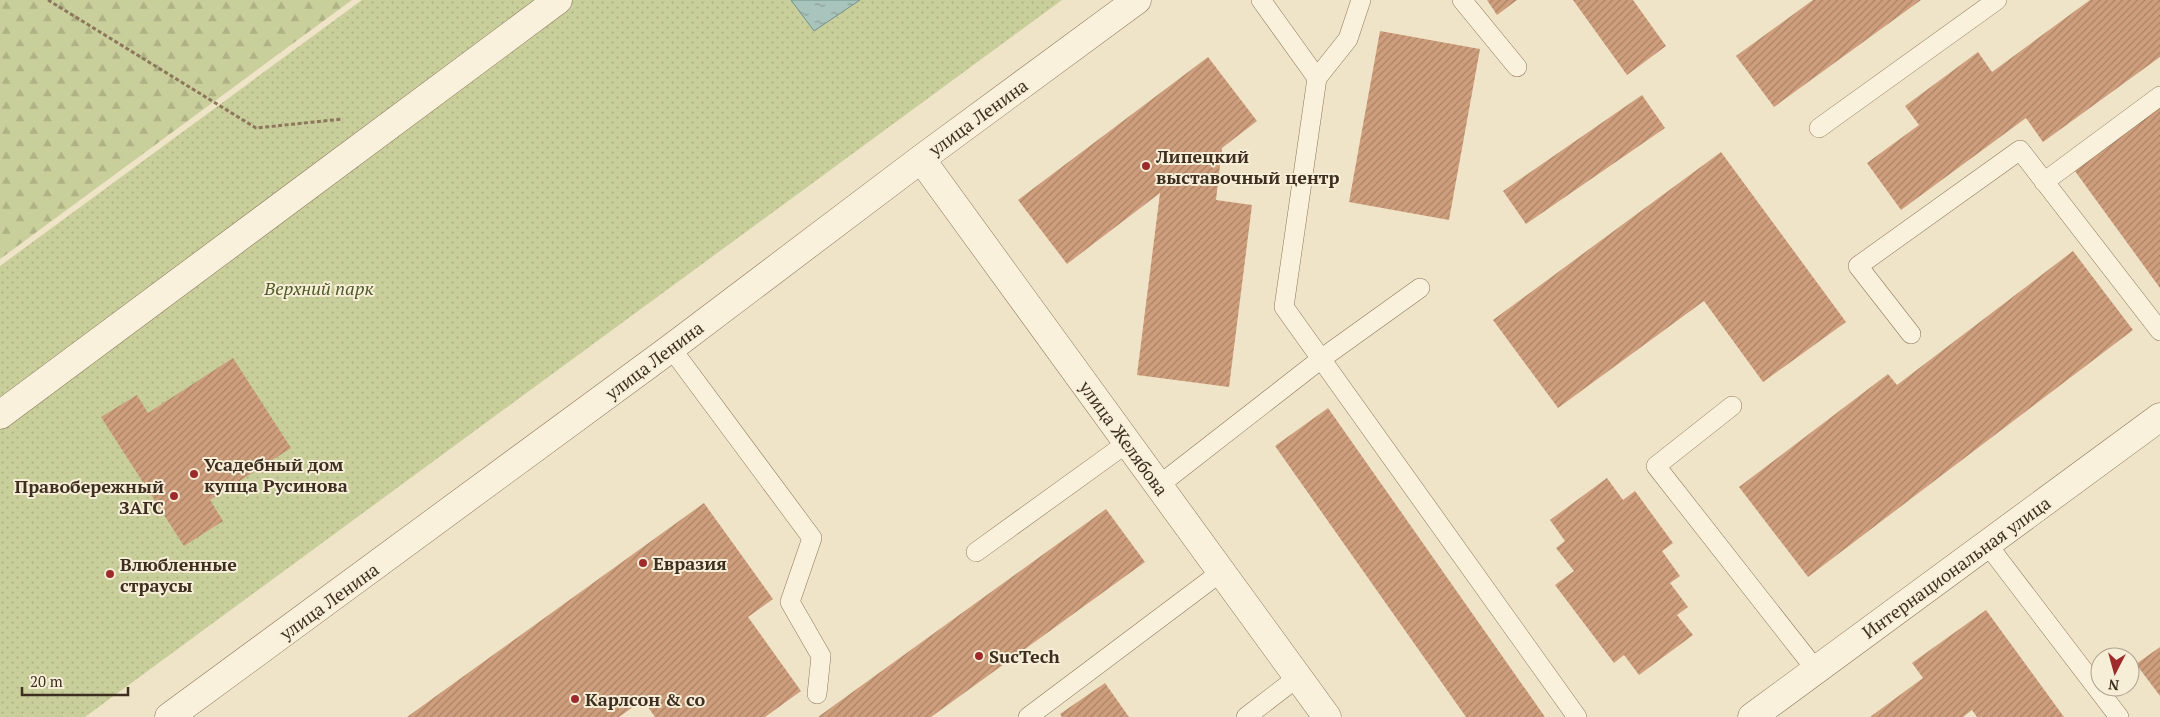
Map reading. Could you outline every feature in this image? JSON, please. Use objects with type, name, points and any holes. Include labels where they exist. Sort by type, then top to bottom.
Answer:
[{"type":"street","points":[[0,415],[558,0]]},
{"type":"street","name":"улица Ленина","points":[[169,717],[671,348],[921,159],[1137,0]]},
{"type":"street","name":"улица Желябова","points":[[921,159],[1327,717]]},
{"type":"street","name":"Интернациональная улица","points":[[1752,717],[2160,417]]},
{"type":"lane","points":[[1261,0],[1318,78]]},
{"type":"lane","points":[[1361,0],[1348,39],[1318,78],[1284,307],[1577,717]]},
{"type":"lane","points":[[1462,0],[1517,67]]},
{"type":"lane","points":[[1819,128],[1997,0]]},
{"type":"lane","points":[[2044,182],[2160,96]]},
{"type":"lane","points":[[1911,334],[1858,266],[2020,150],[2160,330]]},
{"type":"lane","points":[[1158,486],[1321,360],[1420,288]]},
{"type":"lane","points":[[671,348],[812,538],[790,602],[821,656],[817,694]]},
{"type":"lane","points":[[1732,406],[1656,466],[1816,670]]},
{"type":"lane","points":[[976,552],[1127,443]]},
{"type":"lane","points":[[1987,544],[2119,717]]},
{"type":"lane","points":[[1028,717],[1221,572]]},
{"type":"lane","points":[[1246,717],[1298,677]]},
{"type":"path","points":[[48,0],[256,128],[352,118]]},
{"type":"green space","points":[[0,0],[352,0],[0,259]]},
{"type":"green space","name":"Верхний парк","points":[[362,0],[1062,0],[85,717],[0,717],[0,266]]},
{"type":"water","points":[[791,0],[860,0],[814,31]]},
{"type":"building","points":[[1487,0],[1517,0],[1497,15]]},
{"type":"building","points":[[1573,0],[1633,0],[1666,46],[1627,75]]},
{"type":"building","points":[[1813,0],[1921,0],[1774,107],[1736,56]]},
{"type":"building","points":[[2090,0],[2160,0],[2160,57],[2043,142],[2026,118],[1901,210],[1867,163],[1919,125],[1905,106],[1978,52],[1992,72]]},
{"type":"building","points":[[1380,31],[1480,49],[1449,220],[1349,202]]},
{"type":"building","points":[[1208,57],[1257,121],[1222,148],[1216,200],[1252,205],[1229,387],[1137,375],[1160,193],[1067,264],[1018,200]]},
{"type":"building","points":[[1642,95],[1665,128],[1526,224],[1503,191]]},
{"type":"building","points":[[2160,103],[2160,288],[2072,167]]},
{"type":"building","points":[[1721,152],[1846,322],[1763,382],[1704,301],[1558,408],[1493,320]]},
{"type":"building","points":[[2073,251],[2133,330],[1808,577],[1739,487],[1888,374],[1897,385]]},
{"type":"building","name":"Усадебный дом купца Русинова","points":[[233,358],[291,448],[210,500],[223,521],[184,546],[101,417],[137,395],[148,413]]},
{"type":"building","points":[[1328,408],[1545,717],[1466,717],[1275,446]]},
{"type":"building","points":[[1607,478],[1623,500],[1635,491],[1673,543],[1662,551],[1680,576],[1670,583],[1688,607],[1677,615],[1693,635],[1639,675],[1624,655],[1614,663],[1555,585],[1574,571],[1556,548],[1565,541],[1550,520]]},
{"type":"building","points":[[704,503],[773,599],[748,617],[801,691],[765,717],[655,717],[643,700],[619,717],[407,717]]},
{"type":"building","points":[[1106,509],[1145,562],[931,717],[818,717]]},
{"type":"building","points":[[1986,610],[2064,717],[1977,717],[1972,710],[1963,717],[1870,717],[1923,678],[1912,663]]},
{"type":"building","points":[[2160,647],[2160,696],[2140,669],[2140,661]]},
{"type":"building","points":[[1105,683],[1129,717],[1062,717],[1060,714]]},
{"type":"place","name":"Липецкий выставочный центр","points":[[1146,166]]},
{"type":"place","name":"Усадебный дом купца Русинова","points":[[194,474]]},
{"type":"place","name":"Правобережный ЗАГС","points":[[174,496]]},
{"type":"place","name":"Евразия","points":[[643,563]]},
{"type":"place","name":"Влюбленные страусы","points":[[110,574]]},
{"type":"place","name":"SucTech","points":[[979,656]]},
{"type":"place","name":"Карлсон & co","points":[[575,699]]}]
